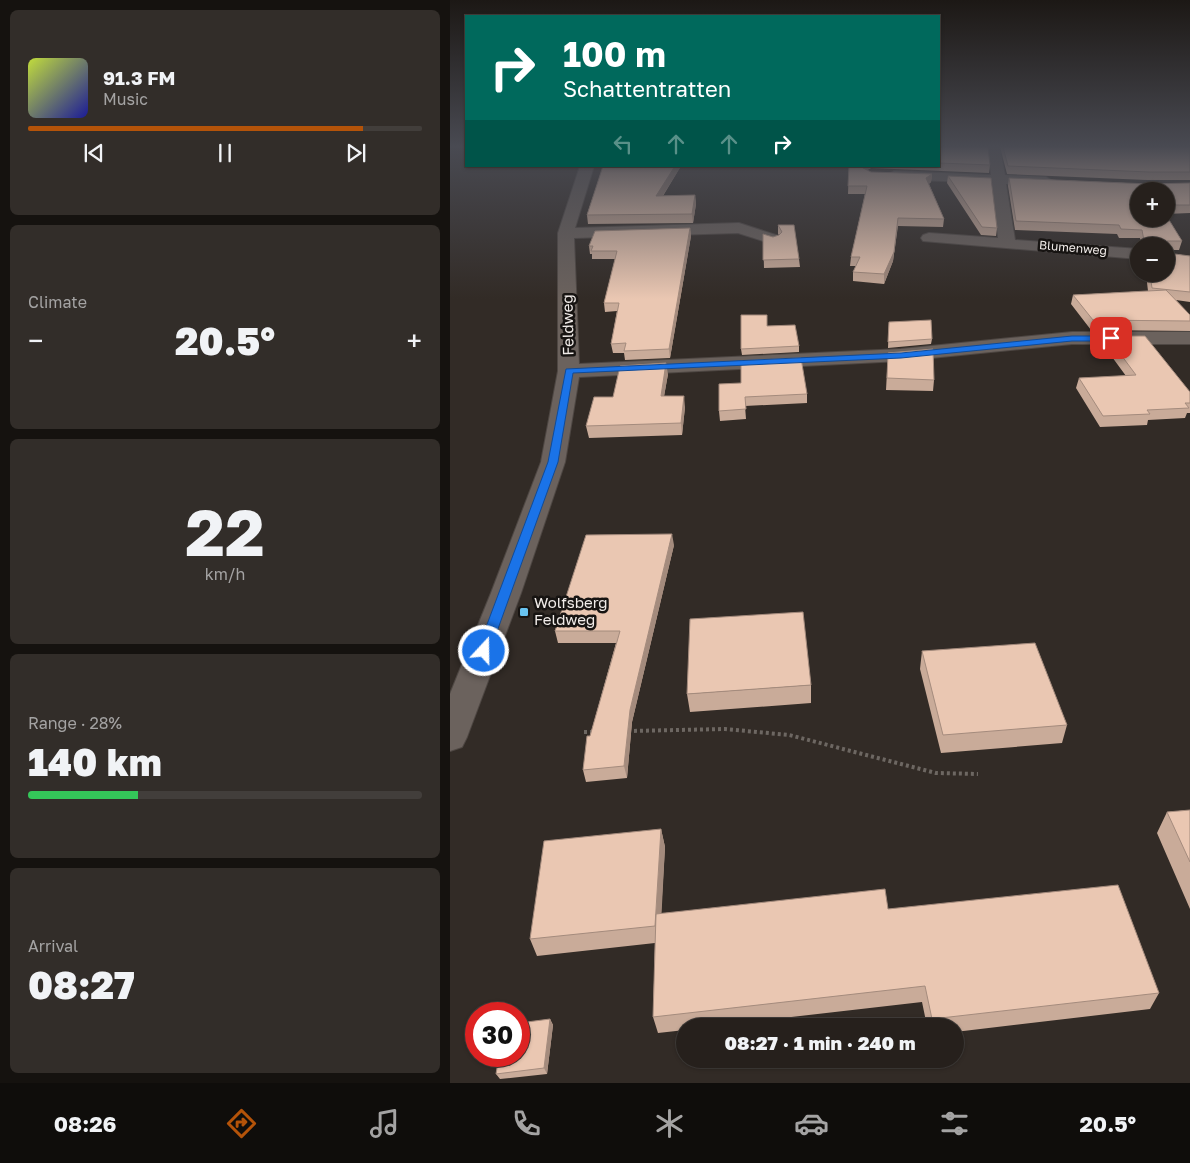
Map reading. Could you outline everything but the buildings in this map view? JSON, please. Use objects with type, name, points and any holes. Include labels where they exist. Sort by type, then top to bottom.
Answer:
[{"type":"street","name":"Feldweg","points":[[450,737],[506,593],[553,462],[569,371],[566,233],[577,198]]},
{"type":"street","points":[[1001,198],[1007,243]]},
{"type":"street","points":[[566,233],[739,228],[773,239]]},
{"type":"street","name":"Blumenweg","points":[[929,238],[1130,253]]},
{"type":"street","points":[[569,371],[901,355],[1072,338],[1190,338]]},
{"type":"path","points":[[622,731],[725,729],[789,736],[936,773],[978,774]]},
{"type":"path","points":[[584,732],[603,732]]},
{"type":"place","name":"Wolfsberg Feldweg","points":[[524,612]]},
{"type":"route","points":[[484,651],[553,462],[569,371],[901,355],[1072,338],[1111,338]]}]
